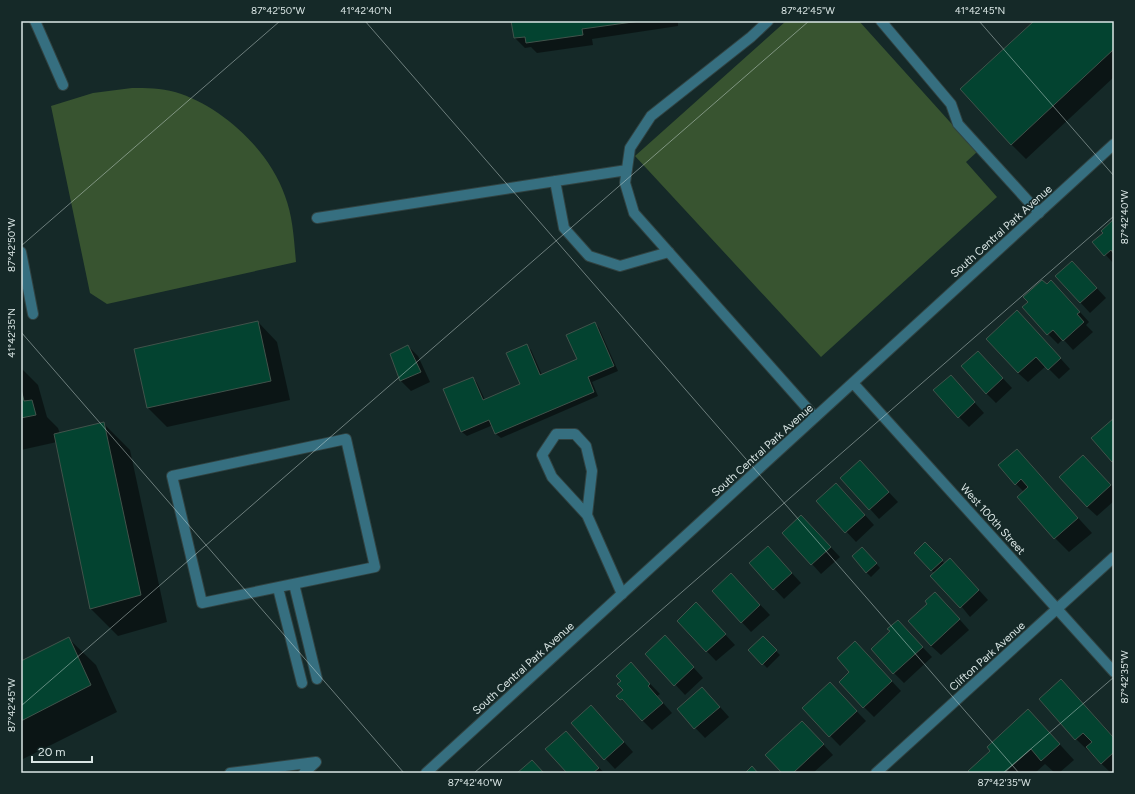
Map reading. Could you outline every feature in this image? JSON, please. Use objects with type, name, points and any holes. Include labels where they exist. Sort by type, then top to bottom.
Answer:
[{"type":"street","points":[[35,21],[63,85]]},
{"type":"street","points":[[768,21],[751,37],[652,116],[630,148],[625,183],[634,213],[815,417]]},
{"type":"street","points":[[881,21],[951,104],[958,124],[1039,213]]},
{"type":"street","name":"South Central Park Avenue","points":[[426,773],[1114,144]]},
{"type":"street","points":[[317,218],[627,170]]},
{"type":"street","points":[[555,181],[564,228],[589,256],[620,266],[669,252]]},
{"type":"street","points":[[21,252],[33,314]]},
{"type":"street","name":"West 100th Street","points":[[853,382],[1114,672]]},
{"type":"street","points":[[587,515],[592,471],[586,446],[575,434],[556,434],[542,455],[552,477],[587,515],[622,594]]},
{"type":"street","points":[[346,439],[375,567],[294,584],[202,603],[172,476],[346,439]]},
{"type":"street","name":"Clifton Park Avenue","points":[[876,773],[1114,557]]},
{"type":"street","points":[[294,584],[316,679]]},
{"type":"street","points":[[278,588],[302,682]]},
{"type":"street","points":[[230,773],[316,762],[304,773]]},
{"type":"green space","points":[[786,21],[859,21],[977,152],[966,162],[997,197],[821,357],[635,156]]},
{"type":"green space","points":[[132,88],[164,90],[175,92],[193,99],[210,108],[242,132],[268,162],[278,179],[288,204],[294,237],[296,262],[107,304],[90,293],[51,106],[93,93]]},
{"type":"building","points":[[511,21],[640,21],[582,29],[583,35],[526,43],[525,37],[514,38]]},
{"type":"building","points":[[1034,21],[1114,21],[1114,49],[1011,145],[960,89]]},
{"type":"building","points":[[1114,219],[1114,254],[1111,250],[1104,256],[1092,242],[1103,233],[1101,231]]},
{"type":"building","points":[[1072,261],[1097,288],[1080,303],[1055,276]]},
{"type":"building","points":[[1042,280],[1047,284],[1051,280],[1080,312],[1077,314],[1084,322],[1063,341],[1053,330],[1047,335],[1022,307],[1028,302],[1023,297]]},
{"type":"building","points":[[1017,310],[1061,358],[1048,370],[1036,357],[1018,373],[986,339]]},
{"type":"building","points":[[258,321],[271,381],[147,408],[134,349]]},
{"type":"building","points":[[595,322],[614,366],[588,377],[594,392],[495,434],[489,420],[461,432],[443,389],[473,377],[483,400],[520,384],[506,353],[527,344],[540,375],[577,359],[566,335]]},
{"type":"building","points":[[408,345],[421,372],[400,381],[390,354]]},
{"type":"building","points":[[978,351],[1003,378],[986,394],[961,366]]},
{"type":"building","points":[[951,375],[975,402],[958,418],[933,390]]},
{"type":"building","points":[[21,389],[24,401],[32,400],[36,415],[21,418]]},
{"type":"building","points":[[1114,418],[1114,461],[1112,462],[1091,438]]},
{"type":"building","points":[[104,422],[141,595],[90,609],[54,434]]},
{"type":"building","points":[[1017,449],[1078,518],[1054,539],[1017,497],[1028,487],[1021,479],[1015,485],[998,465]]},
{"type":"building","points":[[1083,455],[1111,485],[1087,507],[1059,477]]},
{"type":"building","points":[[860,460],[889,492],[869,510],[840,478]]},
{"type":"building","points":[[836,483],[865,515],[845,533],[816,501]]},
{"type":"building","points":[[801,515],[831,547],[811,565],[782,533]]},
{"type":"building","points":[[925,542],[943,560],[931,571],[914,553]]},
{"type":"building","points":[[768,546],[792,573],[773,590],[749,563]]},
{"type":"building","points":[[862,547],[877,563],[866,573],[852,556]]},
{"type":"building","points":[[950,558],[979,590],[960,608],[930,576]]},
{"type":"building","points":[[731,573],[760,605],[741,623],[712,591]]},
{"type":"building","points":[[935,592],[960,619],[931,646],[908,621],[927,604],[925,601]]},
{"type":"building","points":[[696,602],[726,634],[706,652],[677,621]]},
{"type":"building","points":[[898,620],[923,647],[893,674],[871,649],[890,631],[887,629]]},
{"type":"building","points":[[665,635],[694,667],[674,686],[645,654]]},
{"type":"building","points":[[763,636],[777,650],[762,665],[748,650]]},
{"type":"building","points":[[69,637],[91,685],[21,721],[21,661]]},
{"type":"building","points":[[855,641],[892,681],[863,708],[839,682],[849,672],[837,658]]},
{"type":"building","points":[[631,662],[650,684],[648,686],[663,703],[642,721],[622,699],[620,700],[616,696],[623,690],[617,684],[621,681],[616,676]]},
{"type":"building","points":[[1061,679],[1114,738],[1114,752],[1101,764],[1086,747],[1092,742],[1083,733],[1075,740],[1039,699]]},
{"type":"building","points":[[830,682],[857,711],[829,737],[802,708]]},
{"type":"building","points":[[702,687],[720,707],[694,729],[677,709]]},
{"type":"building","points":[[591,705],[624,742],[604,760],[571,723]]},
{"type":"building","points":[[1028,709],[1060,744],[1041,761],[1031,749],[1004,773],[970,773],[968,771],[990,751],[987,747]]},
{"type":"building","points":[[802,721],[824,744],[793,773],[782,773],[765,755]]},
{"type":"building","points":[[566,731],[599,768],[593,773],[567,773],[545,749]]},
{"type":"building","points":[[532,760],[544,773],[517,773]]},
{"type":"building","points":[[752,766],[758,773],[745,773]]}]
